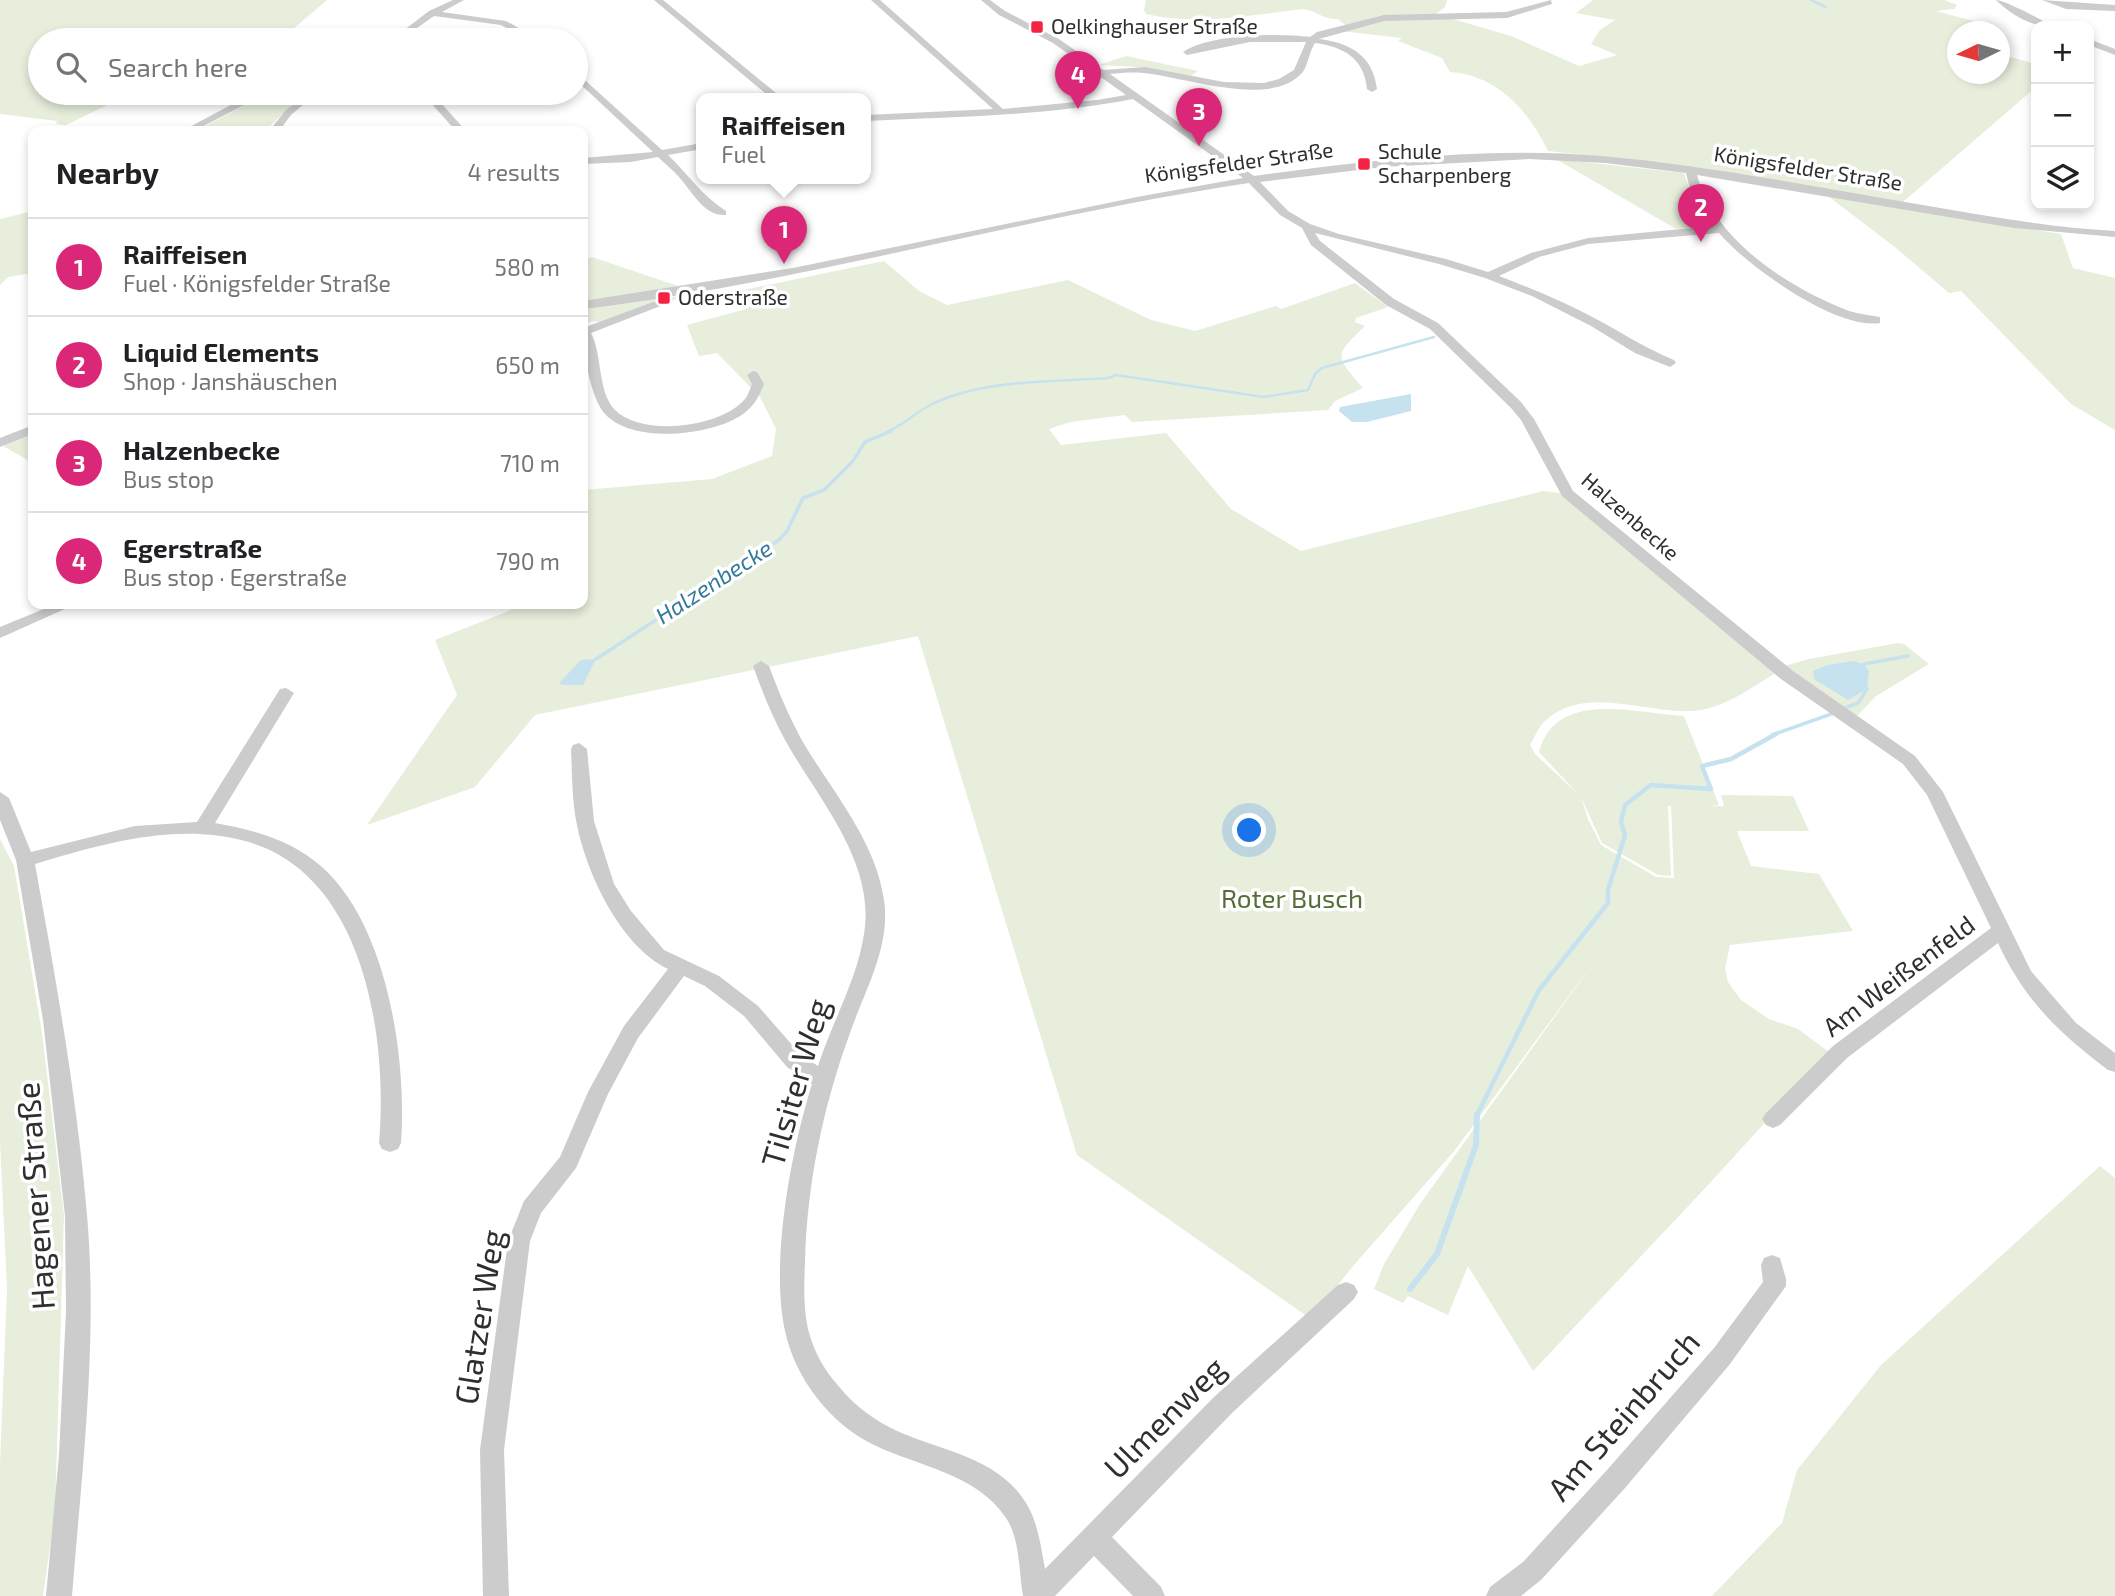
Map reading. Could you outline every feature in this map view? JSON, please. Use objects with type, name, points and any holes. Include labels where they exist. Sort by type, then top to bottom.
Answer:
[{"type":"street","points":[[411,28],[432,13],[460,0]]},
{"type":"street","points":[[658,0],[771,93]]},
{"type":"street","points":[[875,0],[1002,112]]},
{"type":"street","points":[[985,0],[1002,13],[1056,41],[1233,165],[1284,213],[1306,226],[1336,237],[1442,261],[1489,276],[1536,294],[1595,323],[1640,350],[1670,363]]},
{"type":"street","points":[[2000,0],[2015,12],[2036,21]]},
{"type":"street","points":[[2046,0],[2066,6],[2115,8]]},
{"type":"street","points":[[1102,73],[1145,70],[1228,85],[1271,83],[1285,80],[1298,72],[1311,40],[1326,32],[1384,18],[1507,15],[1549,2]]},
{"type":"street","points":[[432,13],[503,23],[513,28]]},
{"type":"street","points":[[1187,52],[1212,45],[1249,41],[1289,38],[1311,40],[1345,48],[1362,59],[1370,76],[1372,89]]},
{"type":"street","points":[[2094,44],[2115,52]]},
{"type":"street","points":[[588,86],[662,154],[704,202],[722,213]]},
{"type":"street","points":[[871,118],[1002,112],[1097,103],[1134,96]]},
{"type":"street","points":[[197,126],[237,105]]},
{"type":"street","points":[[278,126],[298,105]]},
{"type":"street","points":[[438,105],[457,126]]},
{"type":"street","points":[[588,161],[631,159],[696,147]]},
{"type":"street","name":"Königsfelder Straße","points":[[588,303],[731,283],[1133,200],[1220,185],[1424,162],[1530,156],[1607,160],[1691,171],[2010,225],[2115,234]]},
{"type":"street","points":[[1220,185],[1233,175],[1233,165]]},
{"type":"street","points":[[1691,171],[1698,199],[1723,229],[1756,261],[1788,285],[1846,314],[1876,320]]},
{"type":"street","name":"Halzenbecke","points":[[1306,226],[1315,243],[1324,251],[1391,302],[1434,326],[1521,411],[1567,493],[1787,675],[1838,710]]},
{"type":"street","points":[[1489,276],[1535,255],[1588,241],[1723,229]]},
{"type":"street","points":[[588,330],[657,305]]},
{"type":"street","points":[[588,338],[604,403],[619,420],[632,425],[660,430],[716,422],[747,404],[758,384],[753,375]]},
{"type":"street","points":[[0,443],[28,431]]},
{"type":"street","points":[[0,633],[56,609]]},
{"type":"street","name":"Tilsiter Weg","points":[[761,666],[778,713],[858,850],[871,880],[875,900],[876,926],[870,951],[823,1080],[804,1148],[796,1199],[793,1296],[801,1347],[817,1377],[841,1408],[879,1436],[963,1466],[1002,1490],[1019,1513],[1037,1596]]},
{"type":"street","points":[[202,829],[286,692]]},
{"type":"street","name":"Am Weißenfeld","points":[[1773,1119],[1840,1052],[2001,931],[1934,792],[1909,760],[1838,710]]},
{"type":"street","points":[[579,749],[585,821],[605,884],[624,916],[657,955],[712,981],[751,1011],[794,1061],[823,1080]]},
{"type":"street","name":"Hagener Straße","points":[[0,798],[25,860],[53,1020],[76,1216],[78,1311],[59,1596]]},
{"type":"street","points":[[25,860],[85,841],[133,832],[202,829],[242,834],[282,848],[315,870],[337,897],[356,931],[381,993],[392,1058],[390,1143]]},
{"type":"street","points":[[2001,931],[2023,975],[2041,1000],[2069,1029],[2115,1064]]},
{"type":"street","name":"Glatzer Weg","points":[[496,1596],[492,1450],[519,1241],[532,1208],[568,1162],[598,1092],[631,1031],[680,967]]},
{"type":"street","name":"Am Steinbruch","points":[[1499,1596],[1532,1571],[1722,1356],[1774,1286],[1772,1265]]},
{"type":"street","name":"Ulmenweg","points":[[1037,1596],[1223,1405],[1346,1292]]},
{"type":"street","points":[[1094,1538],[1152,1596]]},
{"type":"green space","points":[[0,0],[327,0],[294,28],[28,28],[28,105],[107,105],[66,125],[56,124],[57,121],[0,114]]},
{"type":"green space","points":[[1146,0],[1447,0],[1445,7],[1436,14],[1511,36],[1579,66],[1617,55],[1591,44],[1600,30],[1615,20],[1576,13],[1593,0],[1944,0],[1957,5],[1954,9],[1936,11],[1973,21],[1947,21],[1947,84],[2010,84],[2010,57],[2031,63],[2031,91],[1903,202],[1666,164],[1548,151],[1521,109],[1496,88],[1482,80],[1450,72],[1442,58],[1398,41],[1402,38],[1340,31],[1348,27],[1338,19],[1303,9],[1204,19],[1165,17],[1146,14]]},
{"type":"green space","points":[[1126,56],[1198,71],[1190,77],[1140,67],[1099,65]]},
{"type":"green space","points":[[245,105],[292,105],[270,126],[205,126]]},
{"type":"green space","points":[[1556,159],[1684,173],[1693,198],[1711,226],[1676,229]]},
{"type":"green space","points":[[1828,196],[2061,234],[2073,268],[2115,278],[2115,430],[2071,404],[1961,291],[1949,293]]},
{"type":"green space","points":[[28,212],[28,274],[8,277],[0,285],[0,219]]},
{"type":"green space","points":[[592,257],[678,286],[659,298],[686,296],[602,323],[588,323],[588,259]]},
{"type":"green space","name":"Roter Busch","points":[[884,261],[919,291],[947,305],[1068,280],[1151,320],[1195,331],[1276,306],[1281,309],[1355,283],[1388,307],[1356,318],[1355,322],[1365,326],[1347,344],[1342,356],[1347,369],[1363,388],[1335,401],[1328,410],[1132,422],[1125,415],[1070,422],[1049,429],[1061,445],[1166,433],[1231,509],[1301,551],[1543,491],[1560,493],[1770,668],[1774,674],[1748,690],[1720,705],[1701,710],[1682,711],[1599,702],[1579,704],[1561,710],[1544,722],[1530,745],[1535,754],[1578,794],[1539,752],[1548,732],[1563,719],[1580,712],[1600,709],[1684,716],[1719,805],[1711,806],[1724,806],[1721,795],[1793,796],[1809,831],[1737,831],[1751,866],[1819,874],[1853,931],[1730,945],[1725,969],[1728,982],[1741,1000],[1769,1019],[1798,1029],[1829,1052],[1533,1371],[1468,1266],[1448,1315],[1408,1296],[1403,1303],[1374,1289],[1384,1264],[1420,1204],[1597,958],[1455,1150],[1353,1266],[1311,1319],[1077,1155],[918,636],[535,715],[475,787],[367,825],[457,695],[435,640],[509,609],[588,609],[588,490],[712,479],[772,456],[776,429],[760,397],[717,353],[699,356],[687,325],[746,309],[734,292]],"holes":[[[1581,797],[1602,843],[1658,875],[1671,876],[1668,806],[1671,806],[1674,878],[1656,877],[1601,845]]]},
{"type":"green space","points":[[28,436],[28,460],[3,446]]},
{"type":"green space","points":[[1904,644],[1929,664],[1876,696],[1857,716],[1784,666],[1809,659]]},
{"type":"green space","points":[[0,839],[14,866],[42,1033],[64,1215],[55,1512],[43,1596],[0,1596],[0,1464],[7,1289],[0,1141]]},
{"type":"green space","points":[[2100,1166],[2115,1178],[2115,1596],[1712,1596],[1782,1523],[1797,1470],[1881,1365]]},
{"type":"water","points":[[1411,394],[1411,411],[1367,422],[1352,422],[1339,411],[1340,407]]},
{"type":"water","points":[[596,659],[583,685],[559,683],[581,660]]},
{"type":"water","points":[[1853,661],[1864,664],[1869,671],[1867,689],[1848,700],[1814,679],[1813,671],[1828,665]]},
{"type":"waterway","points":[[1811,0],[1826,7]]},
{"type":"waterway","name":"Halzenbecke","points":[[887,432],[926,407],[952,396],[1018,383],[1108,378],[1116,375],[1264,397],[1308,390],[1315,374],[1322,368],[1434,337]]},
{"type":"waterway","name":"Halzenbecke","points":[[596,659],[779,540],[787,531],[803,498],[824,490],[853,461],[865,442],[891,431]]},
{"type":"waterway","points":[[1864,664],[1908,656]]},
{"type":"waterway","points":[[1842,709],[1858,703],[1867,689]]},
{"type":"waterway","points":[[1772,735],[1834,713]]},
{"type":"waterway","points":[[1476,1117],[1539,990],[1608,903],[1608,890],[1625,835],[1621,822],[1625,805],[1651,785],[1711,789],[1702,766],[1731,759],[1776,734]]},
{"type":"waterway","points":[[1410,1289],[1437,1254],[1476,1145],[1477,1115]]},
{"type":"place","name":"Oelkinghauser Straße","points":[[1037,27]]},
{"type":"place","name":"Egerstraße","points":[[1078,109]]},
{"type":"place","name":"Halzenbecke","points":[[1199,146]]},
{"type":"place","name":"Schule Scharpenberg","points":[[1364,164]]},
{"type":"place","name":"Liquid Elements","points":[[1701,242]]},
{"type":"place","name":"Raiffeisen","points":[[784,264]]},
{"type":"place","name":"Oderstraße","points":[[664,298]]}]
